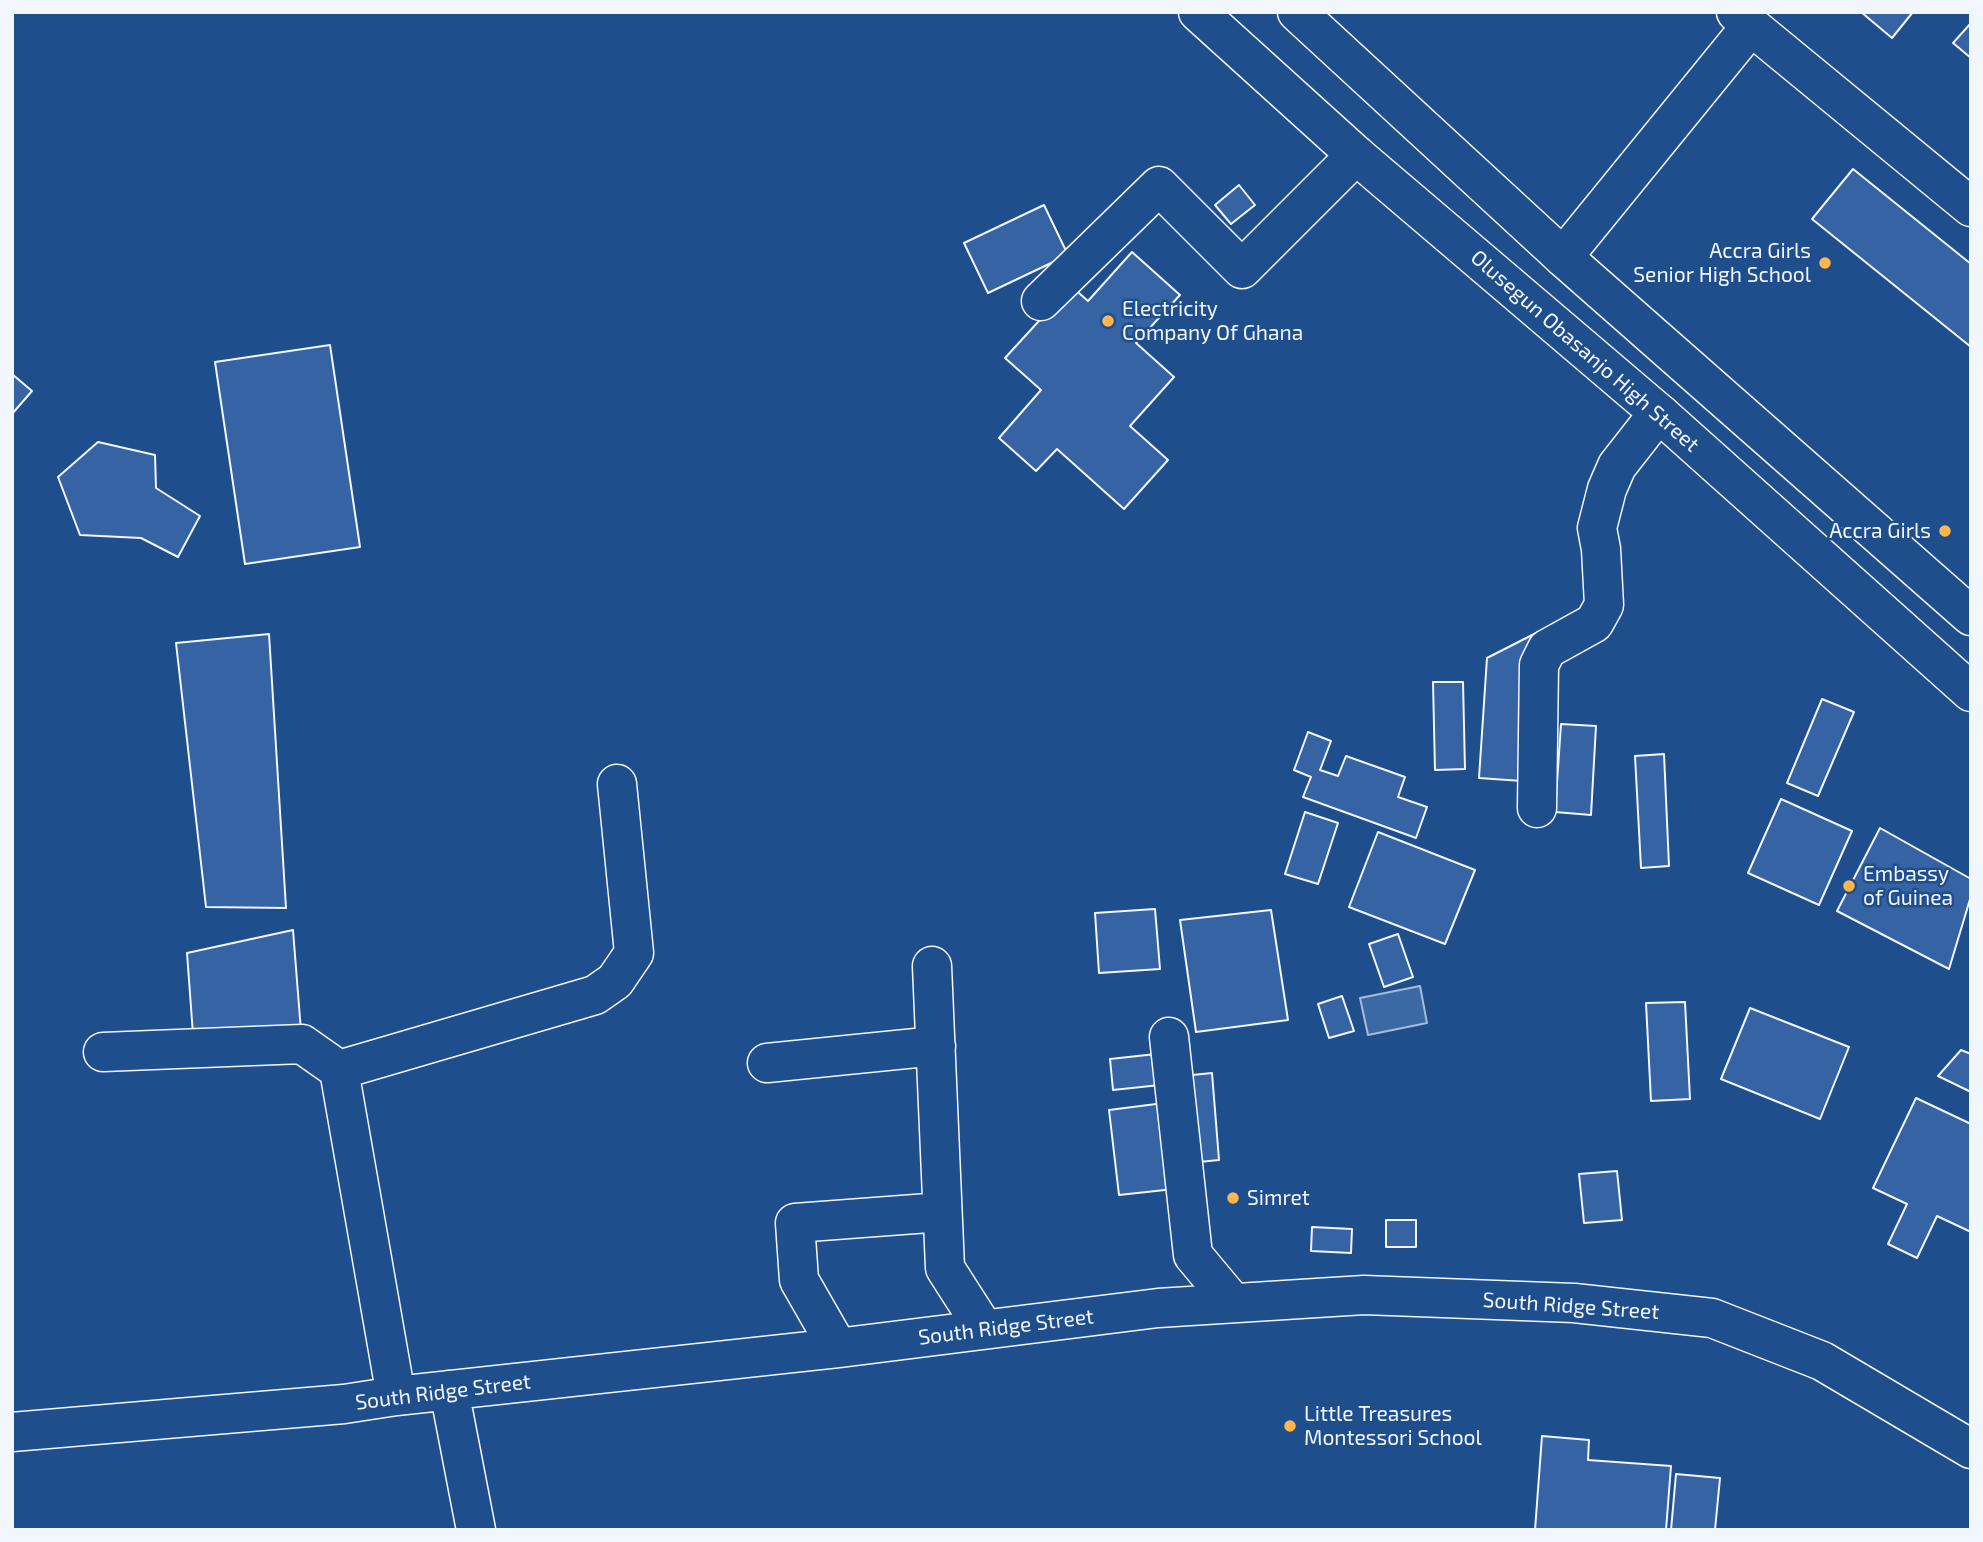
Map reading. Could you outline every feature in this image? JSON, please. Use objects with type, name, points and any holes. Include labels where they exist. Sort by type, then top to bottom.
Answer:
[{"type":"street","name":"Olusegun Obasanjo High Street","points":[[1198,12],[1356,155],[1660,414],[1971,692]]},
{"type":"street","points":[[1297,12],[1563,257],[1968,612]]},
{"type":"street","points":[[1563,257],[1744,19],[1971,207]]},
{"type":"street","points":[[1041,301],[1159,186],[1242,269],[1356,155]]},
{"type":"street","points":[[1537,808],[1539,664],[1547,649],[1594,623],[1604,606],[1601,549],[1597,528],[1607,489],[1617,466],[1660,414]]},
{"type":"street","points":[[339,1070],[595,995],[615,981],[634,953],[617,784]]},
{"type":"street","points":[[932,966],[945,1268],[984,1329]]},
{"type":"street","points":[[1169,1037],[1193,1255],[1233,1303]]},
{"type":"street","points":[[103,1052],[302,1044],[339,1070],[396,1396]]},
{"type":"street","points":[[767,1063],[936,1046]]},
{"type":"street","points":[[838,1348],[799,1280],[795,1223],[942,1212]]},
{"type":"street","name":"South Ridge Street","points":[[12,1432],[344,1404],[838,1348],[1158,1308],[1377,1296],[1574,1303],[1712,1318],[1822,1362],[1971,1449]]},
{"type":"street","points":[[449,1390],[476,1530]]},
{"type":"water","points":[[1420,986],[1427,1023],[1368,1035],[1360,998]]},
{"type":"building","points":[[1861,12],[1913,12],[1892,38]]},
{"type":"building","points":[[1971,23],[1971,58],[1953,43]]},
{"type":"building","points":[[1853,169],[1971,264],[1971,347],[1812,219]]},
{"type":"building","points":[[1239,185],[1255,205],[1231,224],[1215,205]]},
{"type":"building","points":[[1044,205],[1068,255],[988,293],[964,243]]},
{"type":"building","points":[[1132,252],[1180,295],[1136,343],[1174,377],[1130,426],[1168,460],[1124,509],[1057,449],[1036,471],[999,438],[1041,390],[1005,358],[1071,286],[1088,301]]},
{"type":"building","points":[[330,345],[360,547],[245,564],[215,362]]},
{"type":"building","points":[[12,374],[32,391],[12,414]]},
{"type":"building","points":[[98,442],[155,455],[156,488],[200,516],[178,557],[141,538],[80,535],[58,477]]},
{"type":"building","points":[[1540,631],[1522,781],[1479,778],[1487,658]]},
{"type":"building","points":[[269,634],[286,908],[206,907],[176,643]]},
{"type":"building","points":[[1433,682],[1463,682],[1465,769],[1435,770]]},
{"type":"building","points":[[1822,699],[1854,712],[1818,796],[1787,783]]},
{"type":"building","points":[[1561,724],[1596,726],[1591,815],[1555,812]]},
{"type":"building","points":[[1308,732],[1331,741],[1320,770],[1338,776],[1346,756],[1405,777],[1398,797],[1427,807],[1416,838],[1303,797],[1311,777],[1294,770]]},
{"type":"building","points":[[1664,754],[1669,866],[1641,868],[1635,756]]},
{"type":"building","points":[[1781,799],[1852,831],[1819,905],[1748,873]]},
{"type":"building","points":[[1305,812],[1338,823],[1318,884],[1285,874]]},
{"type":"building","points":[[1880,828],[1971,879],[1971,896],[1949,969],[1837,911]]},
{"type":"building","points":[[1378,832],[1475,870],[1445,944],[1349,907]]},
{"type":"building","points":[[1155,909],[1160,969],[1099,973],[1095,913]]},
{"type":"building","points":[[1271,910],[1288,1020],[1196,1032],[1180,920]]},
{"type":"building","points":[[293,930],[302,1044],[194,1048],[187,953]]},
{"type":"building","points":[[1398,934],[1413,977],[1384,987],[1369,944]]},
{"type":"building","points":[[1342,996],[1354,1031],[1329,1038],[1318,1004]]},
{"type":"building","points":[[1685,1002],[1690,1099],[1651,1101],[1646,1003]]},
{"type":"building","points":[[1750,1008],[1849,1047],[1820,1119],[1721,1079]]},
{"type":"building","points":[[1961,1050],[1971,1054],[1971,1092],[1938,1076]]},
{"type":"building","points":[[1156,1054],[1160,1085],[1113,1090],[1110,1059]]},
{"type":"building","points":[[1212,1073],[1219,1160],[1189,1163],[1182,1076]]},
{"type":"building","points":[[1916,1098],[1971,1124],[1971,1232],[1937,1216],[1917,1258],[1888,1244],[1907,1204],[1873,1188]]},
{"type":"building","points":[[1164,1103],[1174,1189],[1119,1195],[1109,1110]]},
{"type":"building","points":[[1617,1171],[1622,1220],[1584,1223],[1579,1174]]},
{"type":"building","points":[[1386,1220],[1416,1220],[1416,1247],[1386,1247]]},
{"type":"building","points":[[1312,1227],[1352,1229],[1351,1253],[1311,1251]]},
{"type":"building","points":[[1542,1436],[1589,1440],[1588,1460],[1671,1466],[1666,1530],[1535,1530]]},
{"type":"building","points":[[1676,1474],[1720,1478],[1715,1530],[1671,1530]]},
{"type":"place","name":"Accra Girls Senior High School","points":[[1825,263]]},
{"type":"place","name":"Electricity Company Of Ghana","points":[[1108,321]]},
{"type":"place","name":"Accra Girls","points":[[1945,531]]},
{"type":"place","name":"Embassy of Guinea","points":[[1849,886]]},
{"type":"place","name":"Simret","points":[[1233,1198]]},
{"type":"place","name":"Little Treasures Montessori School","points":[[1290,1426]]}]
